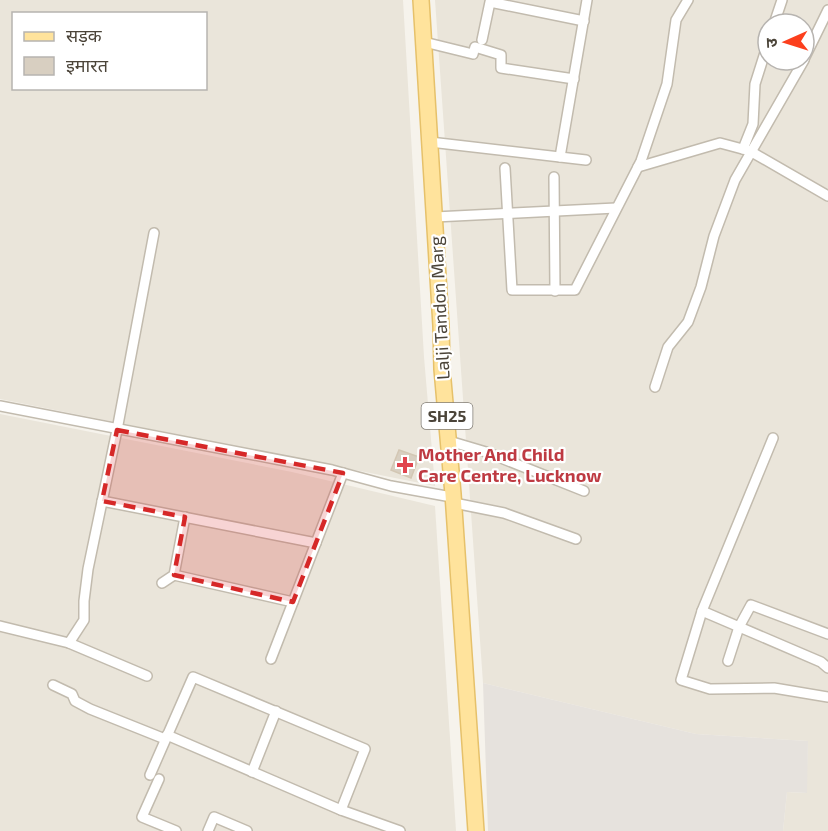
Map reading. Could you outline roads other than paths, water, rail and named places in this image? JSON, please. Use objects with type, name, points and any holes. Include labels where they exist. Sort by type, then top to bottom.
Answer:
[{"type":"main road","name":"Lalji Tandon Marg","points":[[416,0],[463,687],[476,831]]},
{"type":"main road","name":"Lalji Tandon Marg","points":[[421,0],[430,141],[428,158],[435,217],[451,498]]},
{"type":"main road","name":"Lalji Tandon Marg","points":[[469,765],[469,831]]},
{"type":"street","points":[[560,157],[587,0]]},
{"type":"street","points":[[505,168],[512,290],[575,290],[638,167],[667,84],[676,20],[688,0]]},
{"type":"street","points":[[482,40],[490,2],[584,21]]},
{"type":"street","points":[[816,35],[828,10]]},
{"type":"street","points":[[424,42],[473,54],[475,47],[501,55],[501,68],[574,79]]},
{"type":"street","points":[[655,387],[668,347],[688,322],[701,287],[714,236],[746,150],[753,124],[755,84],[759,72]]},
{"type":"street","points":[[746,150],[796,72]]},
{"type":"street","points":[[430,141],[586,160]]},
{"type":"street","points":[[638,167],[720,143],[746,150],[828,196]]},
{"type":"street","points":[[554,177],[555,291]]},
{"type":"street","points":[[435,217],[616,208]]},
{"type":"street","points":[[69,643],[84,620],[87,580],[154,233]]},
{"type":"street","points":[[0,406],[343,473],[504,513],[576,539]]},
{"type":"street","points":[[773,438],[702,611],[681,676],[684,682],[710,689],[774,688],[828,697]]},
{"type":"street","points":[[449,441],[486,452],[584,491]]},
{"type":"street","points":[[271,659],[343,473]]},
{"type":"street","points":[[102,501],[316,543]]},
{"type":"street","points":[[162,583],[174,575],[185,518]]},
{"type":"street","points":[[174,575],[293,602]]},
{"type":"street","points":[[728,661],[751,604],[828,634]]},
{"type":"street","points":[[702,611],[821,662],[828,668]]},
{"type":"street","points":[[0,626],[69,643],[147,676]]},
{"type":"street","points":[[177,831],[142,817],[166,737],[193,677],[366,749],[341,810]]},
{"type":"street","points":[[53,685],[72,694],[75,701],[90,709],[252,772],[379,828],[400,831]]},
{"type":"street","points":[[252,772],[276,711]]},
{"type":"street","points":[[208,831],[214,817],[247,831]]},
{"type":"place","name":"Mother And Child Care Centre, Lucknow","points":[[405,465]]}]
